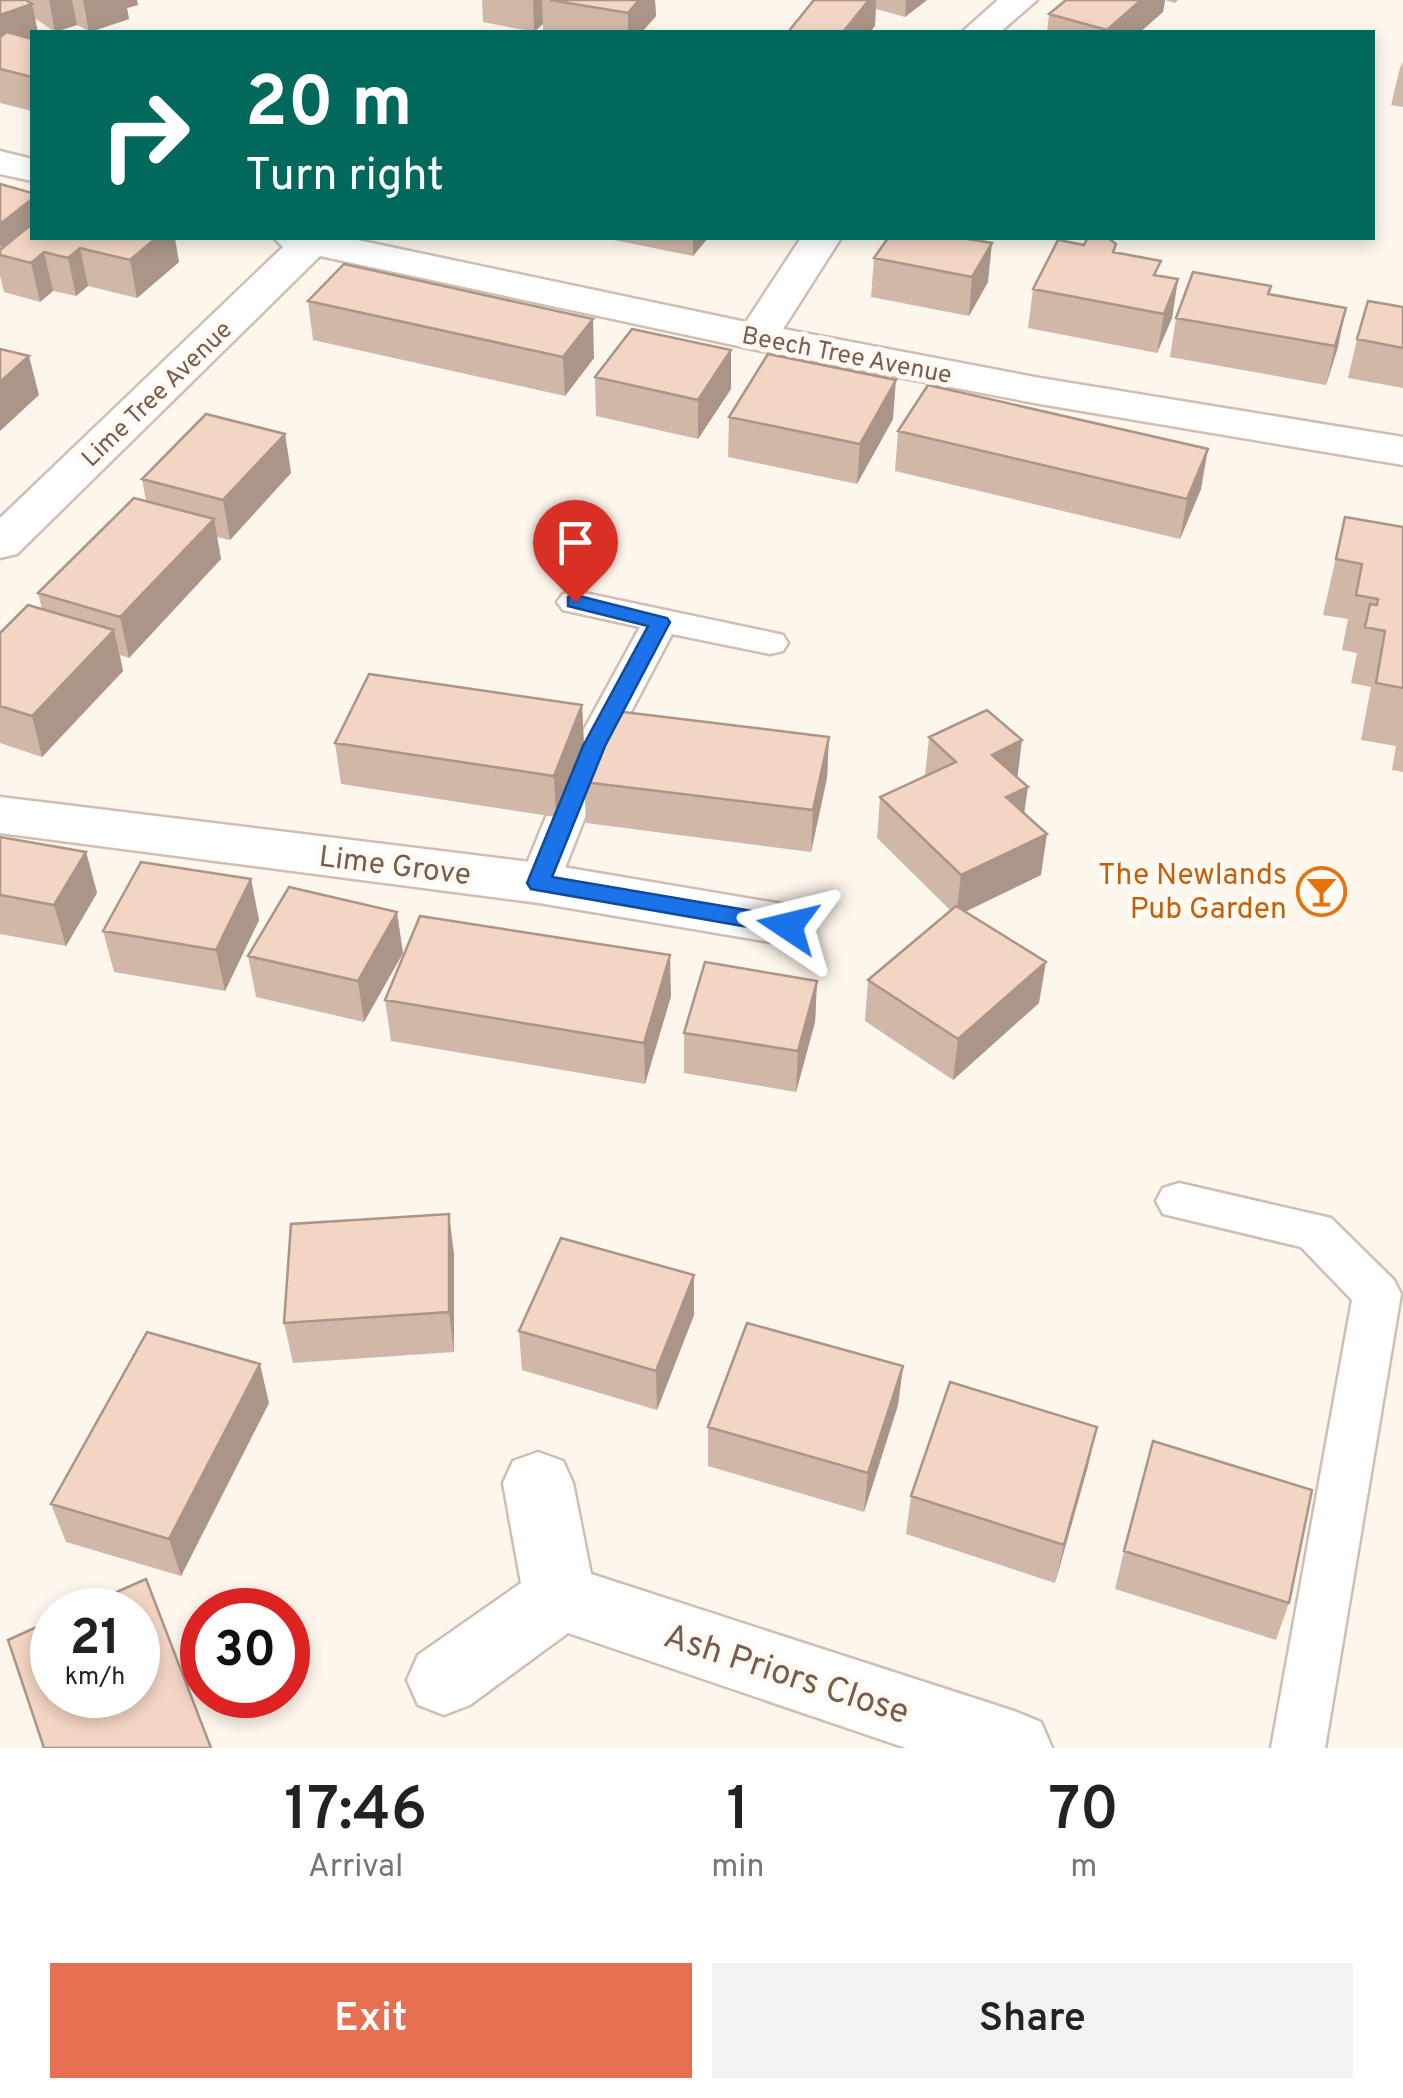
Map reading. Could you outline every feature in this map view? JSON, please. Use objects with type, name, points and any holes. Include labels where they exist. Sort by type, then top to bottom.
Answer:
[{"type":"street","points":[[982,30],[1020,0]]},
{"type":"street","points":[[0,162],[30,170]]},
{"type":"street","name":"Beech Tree Avenue","points":[[303,240],[757,337],[1040,391],[1403,450]]},
{"type":"street","name":"Lime Tree Avenue","points":[[0,544],[303,240]]},
{"type":"street","points":[[757,337],[820,240]]},
{"type":"street","name":"Lime Grove","points":[[0,815],[539,883],[788,926]]},
{"type":"street","points":[[444,1680],[560,1597],[538,1483]]},
{"type":"street","name":"Ash Priors Close","points":[[560,1597],[1014,1748]]},
{"type":"lane","points":[[575,602],[770,642]]},
{"type":"lane","points":[[539,883],[594,746],[660,622]]},
{"type":"lane","points":[[1180,1202],[1315,1231],[1376,1294],[1298,1748]]},
{"type":"building","points":[[0,0],[26,0],[32,4],[0,15]]},
{"type":"building","points":[[550,0],[639,0],[628,13]]},
{"type":"building","points":[[814,0],[869,0],[845,30],[790,30]]},
{"type":"building","points":[[1066,0],[1141,0],[1107,30],[1049,14]]},
{"type":"building","points":[[7,32],[30,38],[30,76],[0,69],[0,37]]},
{"type":"building","points":[[0,184],[30,192],[30,201],[0,224]]},
{"type":"building","points":[[30,226],[30,240],[154,240],[130,260],[80,248],[68,258],[44,252],[31,263],[0,255],[0,250]]},
{"type":"building","points":[[887,240],[992,243],[972,277],[874,258]]},
{"type":"building","points":[[1058,240],[1084,245],[1086,240],[1111,240],[1116,244],[1113,252],[1161,261],[1154,275],[1178,279],[1164,314],[1033,289]]},
{"type":"building","points":[[344,264],[593,319],[563,357],[308,301]]},
{"type":"building","points":[[1193,272],[1271,286],[1268,294],[1346,308],[1335,346],[1176,318]]},
{"type":"building","points":[[1368,301],[1403,307],[1403,348],[1357,339]]},
{"type":"building","points":[[632,329],[731,350],[698,400],[595,377]]},
{"type":"building","points":[[0,349],[29,356],[0,382]]},
{"type":"building","points":[[768,354],[896,380],[860,444],[729,417]]},
{"type":"building","points":[[928,385],[1208,449],[1187,499],[898,431]]},
{"type":"building","points":[[206,414],[285,434],[223,500],[142,479]]},
{"type":"building","points":[[134,498],[214,519],[120,617],[38,593]]},
{"type":"building","points":[[1345,517],[1403,527],[1403,688],[1376,683],[1385,631],[1365,627],[1370,604],[1377,605],[1378,599],[1356,595],[1362,564],[1336,559]]},
{"type":"building","points":[[28,605],[114,630],[32,716],[0,706],[0,633]]},
{"type":"building","points":[[369,674],[582,705],[554,776],[335,743]]},
{"type":"building","points":[[607,710],[829,737],[813,810],[584,782]]},
{"type":"building","points":[[987,710],[1022,740],[992,755],[1028,787],[1006,797],[1047,834],[961,875],[880,797],[956,762],[929,737]]},
{"type":"building","points":[[0,837],[86,852],[54,905],[0,895]]},
{"type":"building","points":[[141,862],[251,879],[216,950],[103,931]]},
{"type":"building","points":[[289,887],[397,912],[358,981],[248,956]]},
{"type":"building","points":[[956,906],[1046,962],[958,1039],[868,980]]},
{"type":"building","points":[[420,916],[670,955],[644,1043],[385,1000]]},
{"type":"building","points":[[705,962],[817,981],[798,1051],[684,1033]]},
{"type":"building","points":[[449,1214],[449,1312],[284,1323],[291,1224]]},
{"type":"building","points":[[561,1238],[694,1275],[656,1371],[519,1331]]},
{"type":"building","points":[[747,1323],[903,1366],[868,1473],[708,1427]]},
{"type":"building","points":[[147,1332],[260,1364],[169,1539],[51,1504]]},
{"type":"building","points":[[950,1382],[1097,1427],[1064,1545],[911,1496]]},
{"type":"building","points":[[1153,1441],[1312,1490],[1289,1603],[1124,1551]]},
{"type":"building","points":[[146,1579],[149,1588],[126,1588]]},
{"type":"building","points":[[160,1615],[180,1667],[180,1718],[199,1718],[211,1748],[44,1748],[34,1718],[160,1718]]},
{"type":"building","points":[[30,1630],[30,1706],[8,1640]]},
{"type":"place","name":"The Newlands Pub Garden","points":[[1322,891]]},
{"type":"route","points":[[575,602],[660,622],[594,746],[539,883],[788,926]]}]
